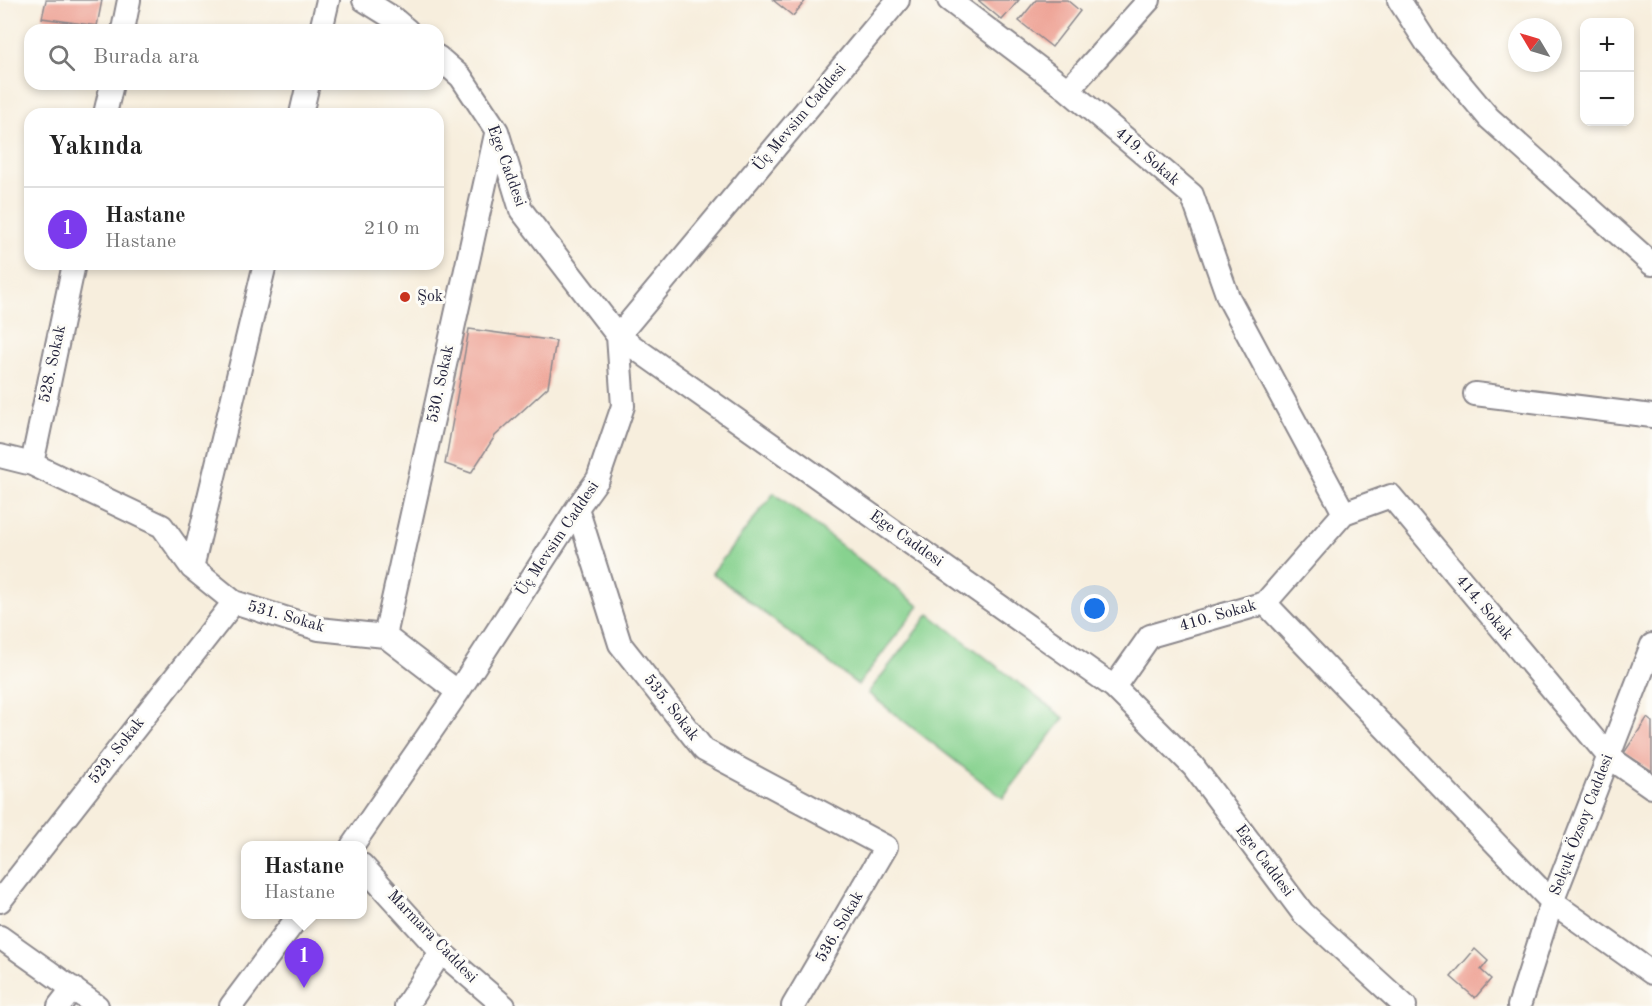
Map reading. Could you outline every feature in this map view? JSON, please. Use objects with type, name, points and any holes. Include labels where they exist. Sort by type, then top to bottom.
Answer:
[{"type":"street","points":[[124,24],[129,0]]},
{"type":"street","points":[[322,24],[328,0]]},
{"type":"street","points":[[364,0],[400,24]]},
{"type":"street","name":"Üç Mevsim Caddesi","points":[[355,841],[458,692],[598,479],[623,406],[618,336],[898,0]]},
{"type":"street","name":"419. Sokak","points":[[949,0],[1068,90],[1192,195],[1228,297],[1344,513]]},
{"type":"street","points":[[1068,90],[1149,0]]},
{"type":"street","points":[[1399,0],[1428,45],[1489,118],[1652,264]]},
{"type":"street","name":"Ege Caddesi","points":[[444,62],[461,77],[497,131],[521,210],[618,336],[1114,687],[1193,766],[1303,913],[1405,1006]]},
{"type":"street","points":[[106,108],[111,90]]},
{"type":"street","points":[[302,108],[307,90]]},
{"type":"street","name":"530. Sokak","points":[[385,636],[497,131]]},
{"type":"street","name":"528. Sokak","points":[[32,464],[73,270]]},
{"type":"street","points":[[192,568],[264,270]]},
{"type":"street","points":[[1475,394],[1652,416]]},
{"type":"street","name":"531. Sokak","points":[[0,456],[32,464],[162,526],[192,568],[234,602],[319,629],[385,636]]},
{"type":"street","name":"414. Sokak","points":[[1344,513],[1391,496],[1608,757]]},
{"type":"street","name":"535. Sokak","points":[[577,508],[620,644],[704,750],[886,847]]},
{"type":"street","name":"410. Sokak","points":[[1114,687],[1150,636],[1265,603],[1344,513]]},
{"type":"street","name":"529. Sokak","points":[[0,901],[234,602]]},
{"type":"street","points":[[1265,603],[1552,902],[1652,973]]},
{"type":"street","points":[[385,636],[458,692]]},
{"type":"street","name":"Selçuk Özsoy Caddesi","points":[[1519,1006],[1552,902],[1652,645]]},
{"type":"street","points":[[1608,757],[1652,787]]},
{"type":"street","name":"536. Sokak","points":[[793,1006],[886,847]]},
{"type":"street","name":"Marmara Caddesi","points":[[367,869],[441,952],[504,1006]]},
{"type":"street","points":[[231,1006],[297,919]]},
{"type":"street","points":[[0,937],[97,1006]]},
{"type":"street","points":[[406,1006],[441,952]]},
{"type":"street","points":[[59,1006],[73,988]]},
{"type":"green space","points":[[774,493],[919,606],[858,685],[712,573]]},
{"type":"green space","points":[[929,614],[1064,718],[1003,798],[868,693]]},
{"type":"building","points":[[46,0],[102,0],[97,24],[42,18]]},
{"type":"building","points":[[773,0],[806,0],[793,16]]},
{"type":"building","points":[[978,0],[1019,0],[1002,20]]},
{"type":"building","points":[[1036,0],[1067,0],[1080,11],[1052,47],[1019,21]]},
{"type":"building","points":[[469,329],[556,341],[548,387],[495,436],[471,473],[445,464]]},
{"type":"building","points":[[1647,718],[1652,722],[1652,771],[1624,753]]},
{"type":"building","points":[[1475,949],[1488,961],[1481,970],[1491,979],[1475,998],[1451,977]]},
{"type":"place","name":"Şok","points":[[405,297]]},
{"type":"place","name":"Hastane","points":[[304,988]]}]
